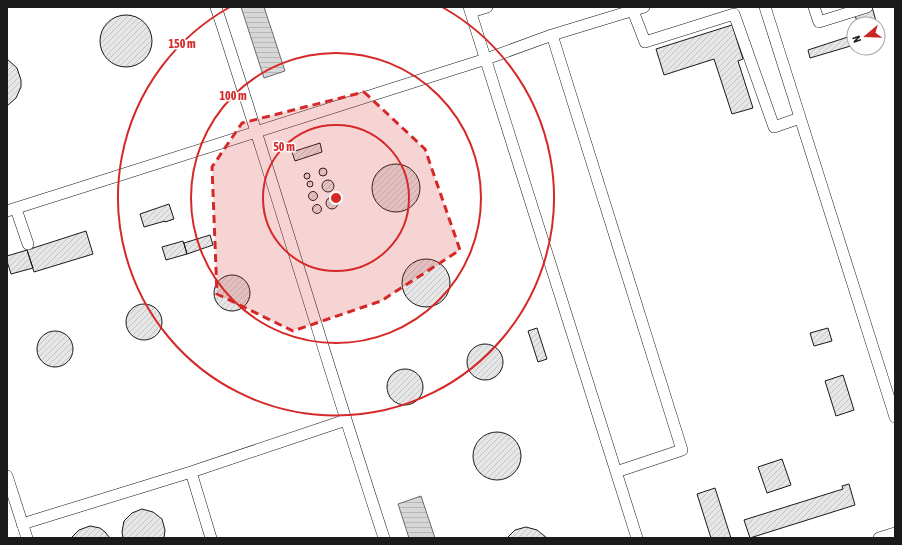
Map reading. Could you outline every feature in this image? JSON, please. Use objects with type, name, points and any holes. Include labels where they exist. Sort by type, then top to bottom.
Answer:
[{"type":"lane","points":[[216,7],[257,131],[384,538]]},
{"type":"lane","points":[[487,7],[470,9],[637,538]]},
{"type":"lane","points":[[28,244],[11,210],[486,59],[552,35],[644,7]]},
{"type":"lane","points":[[765,7],[895,417]]},
{"type":"lane","points":[[814,7],[819,22],[867,7]]},
{"type":"lane","points":[[633,11],[645,42],[734,14],[774,126],[800,118]]},
{"type":"lane","points":[[552,35],[682,450],[616,472]]},
{"type":"lane","points":[[22,524],[191,472],[346,420]]},
{"type":"lane","points":[[191,472],[212,538]]},
{"type":"lane","points":[[7,476],[27,538]]},
{"type":"lane","points":[[879,538],[895,533]]},
{"type":"highlighted area","points":[[364,92],[425,149],[460,250],[381,301],[293,331],[217,294],[212,167],[242,123]]},
{"type":"shaded area","points":[[241,7],[264,7],[285,71],[264,78]]},
{"type":"shaded area","points":[[421,496],[435,538],[409,538],[398,504]]},
{"type":"building","points":[[852,7],[872,7],[875,16],[855,16]]},
{"type":"building","points":[[121,15],[131,15],[145,22],[152,36],[152,46],[145,60],[131,67],[121,67],[111,63],[104,56],[100,46],[100,36],[104,26],[111,19]]},
{"type":"building","points":[[732,25],[743,59],[738,61],[753,108],[732,114],[714,59],[664,75],[656,49]]},
{"type":"building","points":[[846,38],[846,47],[810,58],[808,50]]},
{"type":"building","points":[[7,59],[17,68],[21,80],[21,87],[16,98],[7,106]]},
{"type":"building","points":[[320,143],[322,152],[295,161],[292,152]]},
{"type":"building","points":[[396,164],[405,166],[413,171],[418,179],[420,188],[418,197],[413,205],[405,210],[396,212],[387,210],[379,205],[374,197],[372,188],[374,179],[379,171],[387,166]]},
{"type":"building","points":[[323,168],[326,169],[326,175],[323,176],[320,175],[319,172],[320,169]]},
{"type":"building","points":[[307,173],[310,176],[307,179],[304,176]]},
{"type":"building","points":[[328,180],[332,182],[334,186],[332,190],[328,192],[324,190],[322,186],[324,182]]},
{"type":"building","points":[[310,181],[313,184],[310,187],[307,184]]},
{"type":"building","points":[[313,191],[318,196],[313,201],[308,196]]},
{"type":"building","points":[[332,197],[336,199],[338,203],[336,207],[332,209],[328,207],[326,203],[328,199]]},
{"type":"building","points":[[169,204],[174,219],[144,227],[140,214]]},
{"type":"building","points":[[317,204],[322,209],[317,214],[312,209]]},
{"type":"building","points":[[86,231],[93,254],[34,272],[27,250]]},
{"type":"building","points":[[210,235],[213,245],[187,254],[184,243]]},
{"type":"building","points":[[183,241],[187,254],[166,260],[162,247]]},
{"type":"building","points":[[27,250],[33,268],[11,274],[7,256]]},
{"type":"building","points":[[426,259],[435,261],[443,266],[448,274],[450,283],[448,292],[443,300],[435,305],[426,307],[417,305],[409,300],[404,292],[402,283],[404,274],[409,266],[417,261]]},
{"type":"building","points":[[232,275],[245,280],[250,293],[245,306],[232,311],[219,306],[214,293],[219,280]]},
{"type":"building","points":[[144,304],[157,309],[162,322],[157,335],[144,340],[131,335],[126,322],[131,309]]},
{"type":"building","points":[[537,328],[547,359],[538,362],[528,331]]},
{"type":"building","points":[[828,328],[832,341],[814,346],[810,333]]},
{"type":"building","points":[[55,331],[68,336],[73,349],[68,362],[55,367],[42,362],[37,349],[42,336]]},
{"type":"building","points":[[485,344],[498,349],[503,362],[498,375],[485,380],[472,375],[467,362],[472,349]]},
{"type":"building","points":[[405,369],[418,374],[423,387],[418,400],[405,405],[392,400],[387,387],[392,374]]},
{"type":"building","points":[[843,375],[854,410],[836,416],[825,381]]},
{"type":"building","points":[[497,432],[506,434],[514,439],[519,447],[521,456],[519,465],[514,473],[506,478],[497,480],[488,478],[480,473],[475,465],[473,456],[475,447],[480,439],[488,434]]},
{"type":"building","points":[[782,459],[791,485],[767,493],[758,467]]},
{"type":"building","points":[[849,484],[855,505],[750,538],[744,520],[843,489],[842,486]]},
{"type":"building","points":[[715,488],[731,538],[711,538],[697,494]]},
{"type":"building","points":[[142,509],[153,512],[162,519],[165,530],[164,538],[123,538],[122,532],[124,521],[132,513]]},
{"type":"building","points":[[90,526],[100,528],[110,538],[71,538],[79,530]]},
{"type":"building","points":[[526,527],[537,530],[547,538],[507,538],[515,530]]}]
